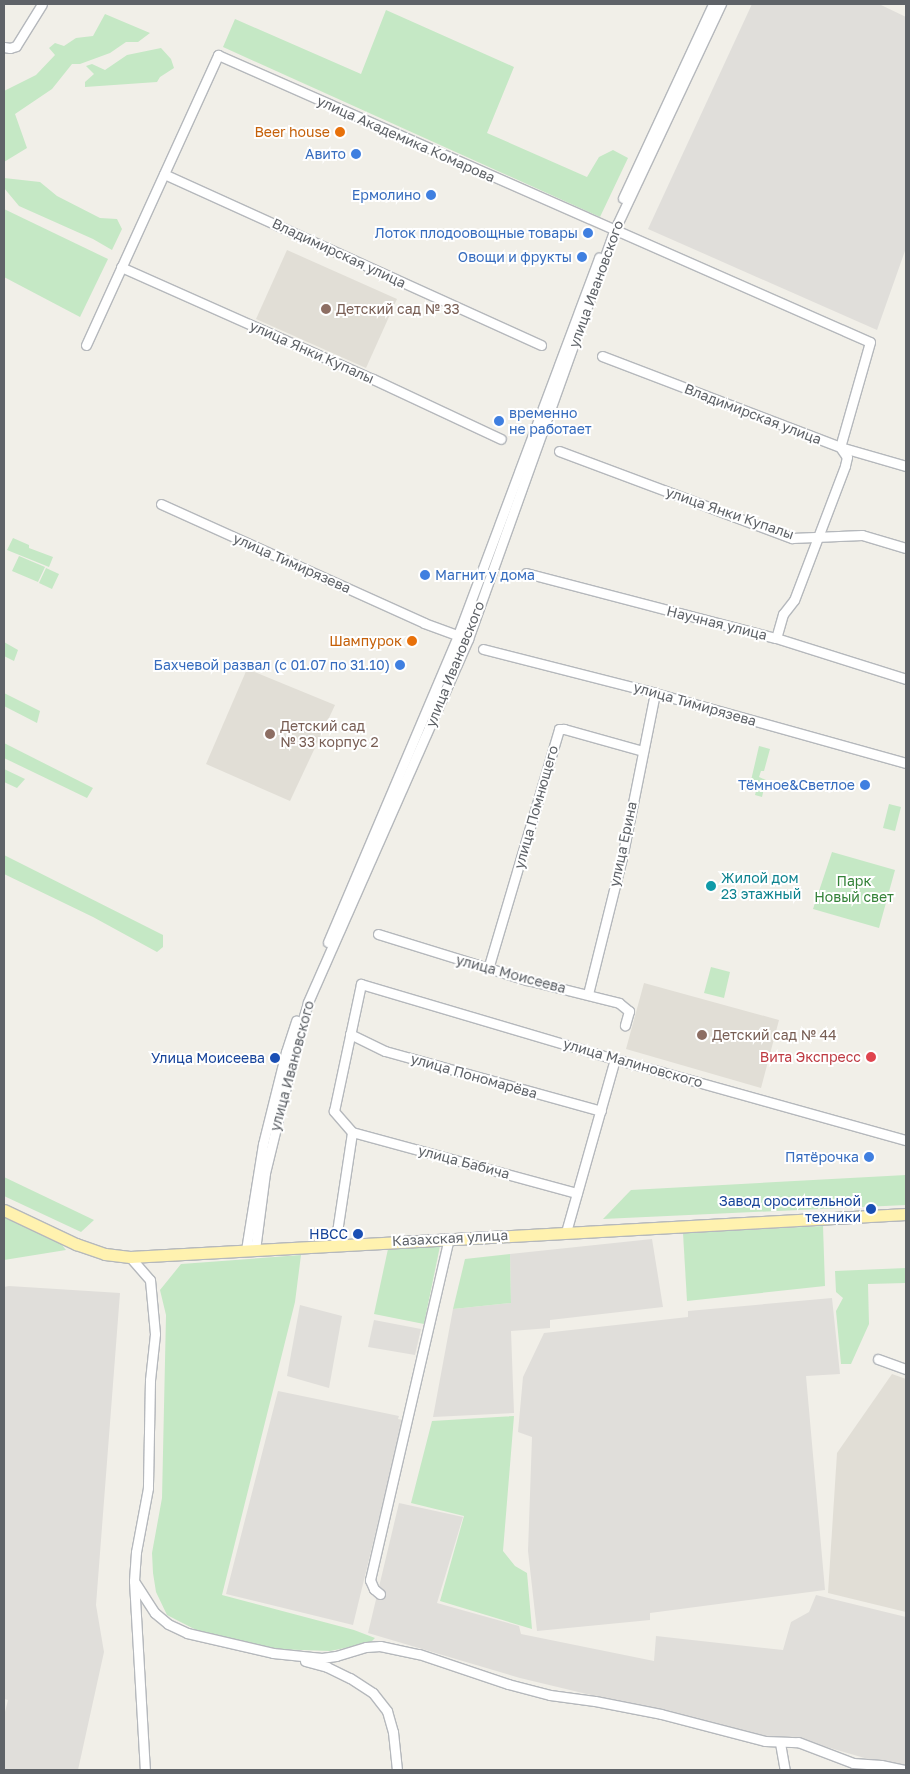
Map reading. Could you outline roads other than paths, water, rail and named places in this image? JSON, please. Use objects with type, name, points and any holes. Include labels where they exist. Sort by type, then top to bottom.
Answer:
[{"type":"main road","name":"Казахская улица","points":[[4,1210],[76,1244],[105,1254],[130,1257],[906,1214]]},
{"type":"street","points":[[7,48],[16,46],[42,4]]},
{"type":"street","name":"улица Ивановского","points":[[251,1250],[263,1144],[286,1052],[301,1008],[458,635],[612,228],[712,4]]},
{"type":"street","name":"улица Ивановского","points":[[251,1250],[265,1173],[308,1002],[468,639],[612,228],[721,4]]},
{"type":"street","name":"улица Академика Комарова","points":[[164,174],[218,55],[870,342],[840,447]]},
{"type":"street","points":[[86,345],[164,174]]},
{"type":"street","name":"Владимирская улица","points":[[164,174],[541,345]]},
{"type":"street","name":"улица Янки Купалы","points":[[121,267],[374,379],[502,439]]},
{"type":"street","name":"Владимирская улица","points":[[602,356],[840,447],[906,466]]},
{"type":"street","points":[[776,638],[784,614],[794,600],[845,466],[847,457],[840,447]]},
{"type":"street","name":"улица Янки Купалы","points":[[560,451],[792,538],[862,535],[906,548]]},
{"type":"street","name":"улица Тимирязева","points":[[161,504],[424,623],[468,639]]},
{"type":"street","name":"Научная улица","points":[[526,573],[776,638],[906,679]]},
{"type":"street","name":"улица Тимирязева","points":[[484,649],[655,693],[906,763]]},
{"type":"street","name":"улица Ерина","points":[[588,994],[622,858],[655,693]]},
{"type":"street","name":"улица Помнющего","points":[[488,969],[559,729],[643,751]]},
{"type":"street","name":"улица Моисеева","points":[[378,934],[488,969],[588,994],[625,1006],[629,1012],[625,1026]]},
{"type":"street","name":"улица Малиновского","points":[[350,1034],[361,984],[615,1059],[906,1140]]},
{"type":"street","points":[[335,1245],[352,1132],[334,1111],[350,1034]]},
{"type":"street","name":"улица Пономарёва","points":[[350,1034],[385,1051],[601,1111]]},
{"type":"street","points":[[566,1232],[615,1059]]},
{"type":"street","name":"улица Бабича","points":[[352,1132],[577,1193]]},
{"type":"street","points":[[380,1594],[374,1589],[370,1580],[449,1238]]},
{"type":"street","points":[[130,1257],[150,1280],[156,1334],[150,1380],[148,1488],[136,1552],[134,1582],[143,1709],[145,1770]]},
{"type":"street","points":[[878,1359],[906,1369]]},
{"type":"street","points":[[134,1582],[155,1613],[168,1624],[187,1633],[327,1667],[350,1678],[373,1693],[387,1711],[397,1770]]},
{"type":"street","points":[[273,1653],[322,1658],[366,1647],[380,1646],[419,1654],[508,1684],[550,1695],[595,1700],[652,1712],[765,1741],[780,1743],[798,1742],[853,1763],[881,1765],[904,1770]]},
{"type":"street","points":[[780,1743],[785,1770]]},
{"type":"place","name":"Beer house","points":[[340,132]]},
{"type":"place","name":"Авито","points":[[356,154]]},
{"type":"place","name":"Ермолино","points":[[431,195]]},
{"type":"place","name":"Лоток плодоовощные товары","points":[[588,233]]},
{"type":"place","name":"Овощи и фрукты","points":[[582,257]]},
{"type":"place","name":"Детский сад № 33","points":[[326,309]]},
{"type":"place","name":"временно не работает","points":[[499,421]]},
{"type":"place","name":"Магнит у дома","points":[[425,575]]},
{"type":"place","name":"Шампурок","points":[[412,641]]},
{"type":"place","name":"Бахчевой развал (с 01.07 по 31.10)","points":[[400,665]]},
{"type":"place","name":"Детский сад № 33 корпус 2","points":[[270,734]]},
{"type":"place","name":"Тёмное&Светлое","points":[[865,785]]},
{"type":"place","name":"Жилой дом 23 этажный","points":[[711,886]]},
{"type":"place","name":"Детский сад № 44","points":[[702,1035]]},
{"type":"place","name":"Вита Экспресс","points":[[871,1057]]},
{"type":"place","name":"Улица Моисеева","points":[[275,1058]]},
{"type":"place","name":"Пятёрочка","points":[[869,1157]]},
{"type":"place","name":"Завод оросительной техники","points":[[871,1209]]},
{"type":"place","name":"НВСС","points":[[358,1234]]},
{"type":"park label","name":"Парк Новый свет","points":[[854,890]]}]
